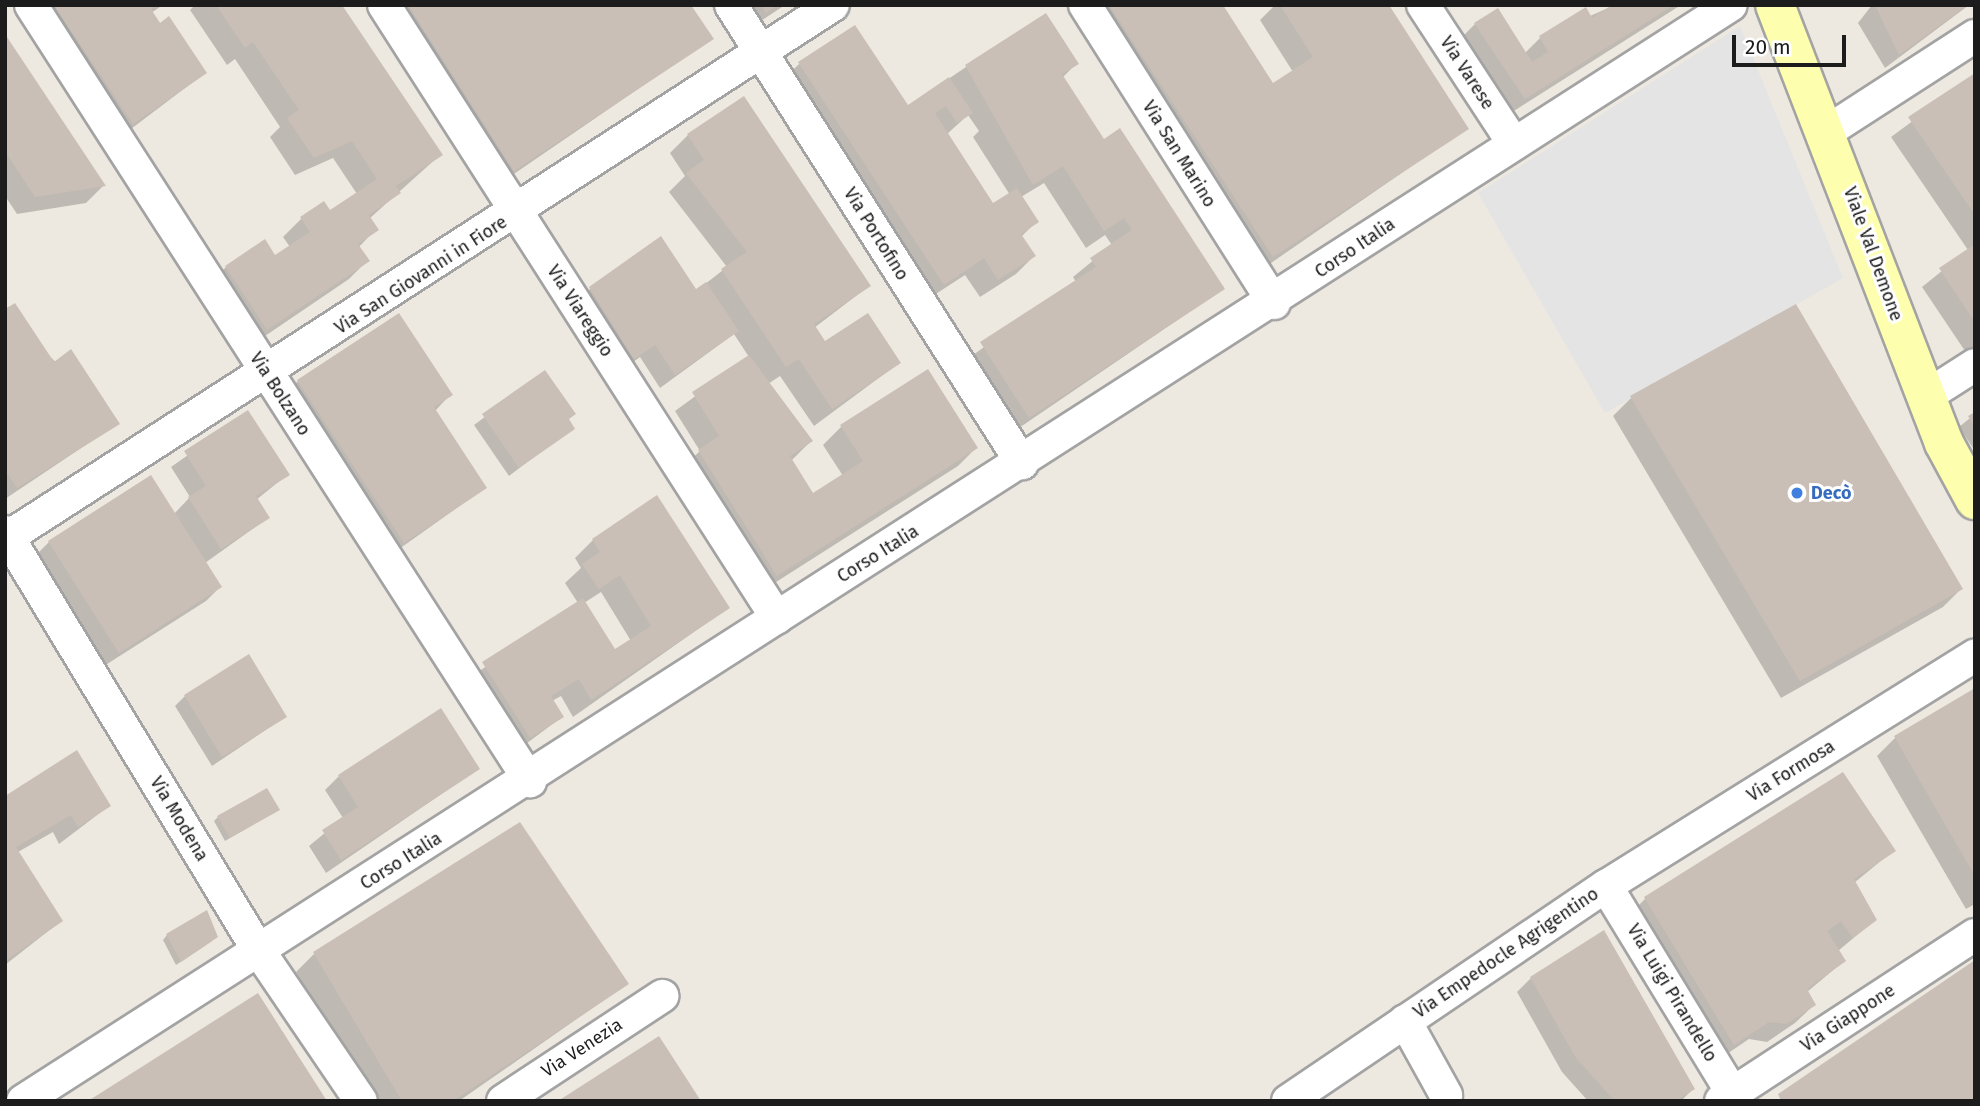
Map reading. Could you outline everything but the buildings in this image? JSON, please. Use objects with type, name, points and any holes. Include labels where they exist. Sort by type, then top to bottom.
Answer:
[{"type":"street","name":"Via Bolzano","points":[[31,5],[530,781]]},
{"type":"street","name":"Via Viareggio","points":[[384,5],[777,618]]},
{"type":"street","name":"Via Portofino","points":[[731,5],[1021,463]]},
{"type":"street","name":"Via San Giovanni in Fiore","points":[[6,536],[267,374],[832,5]]},
{"type":"street","name":"Via San Marino","points":[[1085,5],[1274,303]]},
{"type":"street","name":"Via Varese","points":[[1423,5],[1512,141]]},
{"type":"street","name":"Corso Italia","points":[[23,1101],[530,781],[777,618],[1274,303],[1512,141],[1731,5]]},
{"type":"street","name":"Viale Val Demone","points":[[1775,5],[1828,131],[1925,397],[1975,500]]},
{"type":"street","points":[[1828,131],[1975,36]]},
{"type":"street","points":[[1925,397],[1975,365]]},
{"type":"street","name":"Via Modena","points":[[6,536],[259,951],[361,1101]]},
{"type":"street","name":"Via Formosa","points":[[1606,886],[1975,655]]},
{"type":"street","name":"Via Empedocle Agrigentino","points":[[1288,1101],[1606,886]]},
{"type":"street","name":"Via Luigi Pirandello","points":[[1606,886],[1730,1098]]},
{"type":"street","name":"Via Giappone","points":[[1730,1098],[1975,935]]},
{"type":"street","name":"Via Venezia","points":[[503,1101],[662,996]]},
{"type":"street","name":"Via Empedocle Agrigentino","points":[[1405,1021],[1447,1095]]},
{"type":"shaded area","points":[[1740,26],[1843,278],[1605,413],[1478,193]]},
{"type":"place","name":"Decò","points":[[1797,493]]}]
